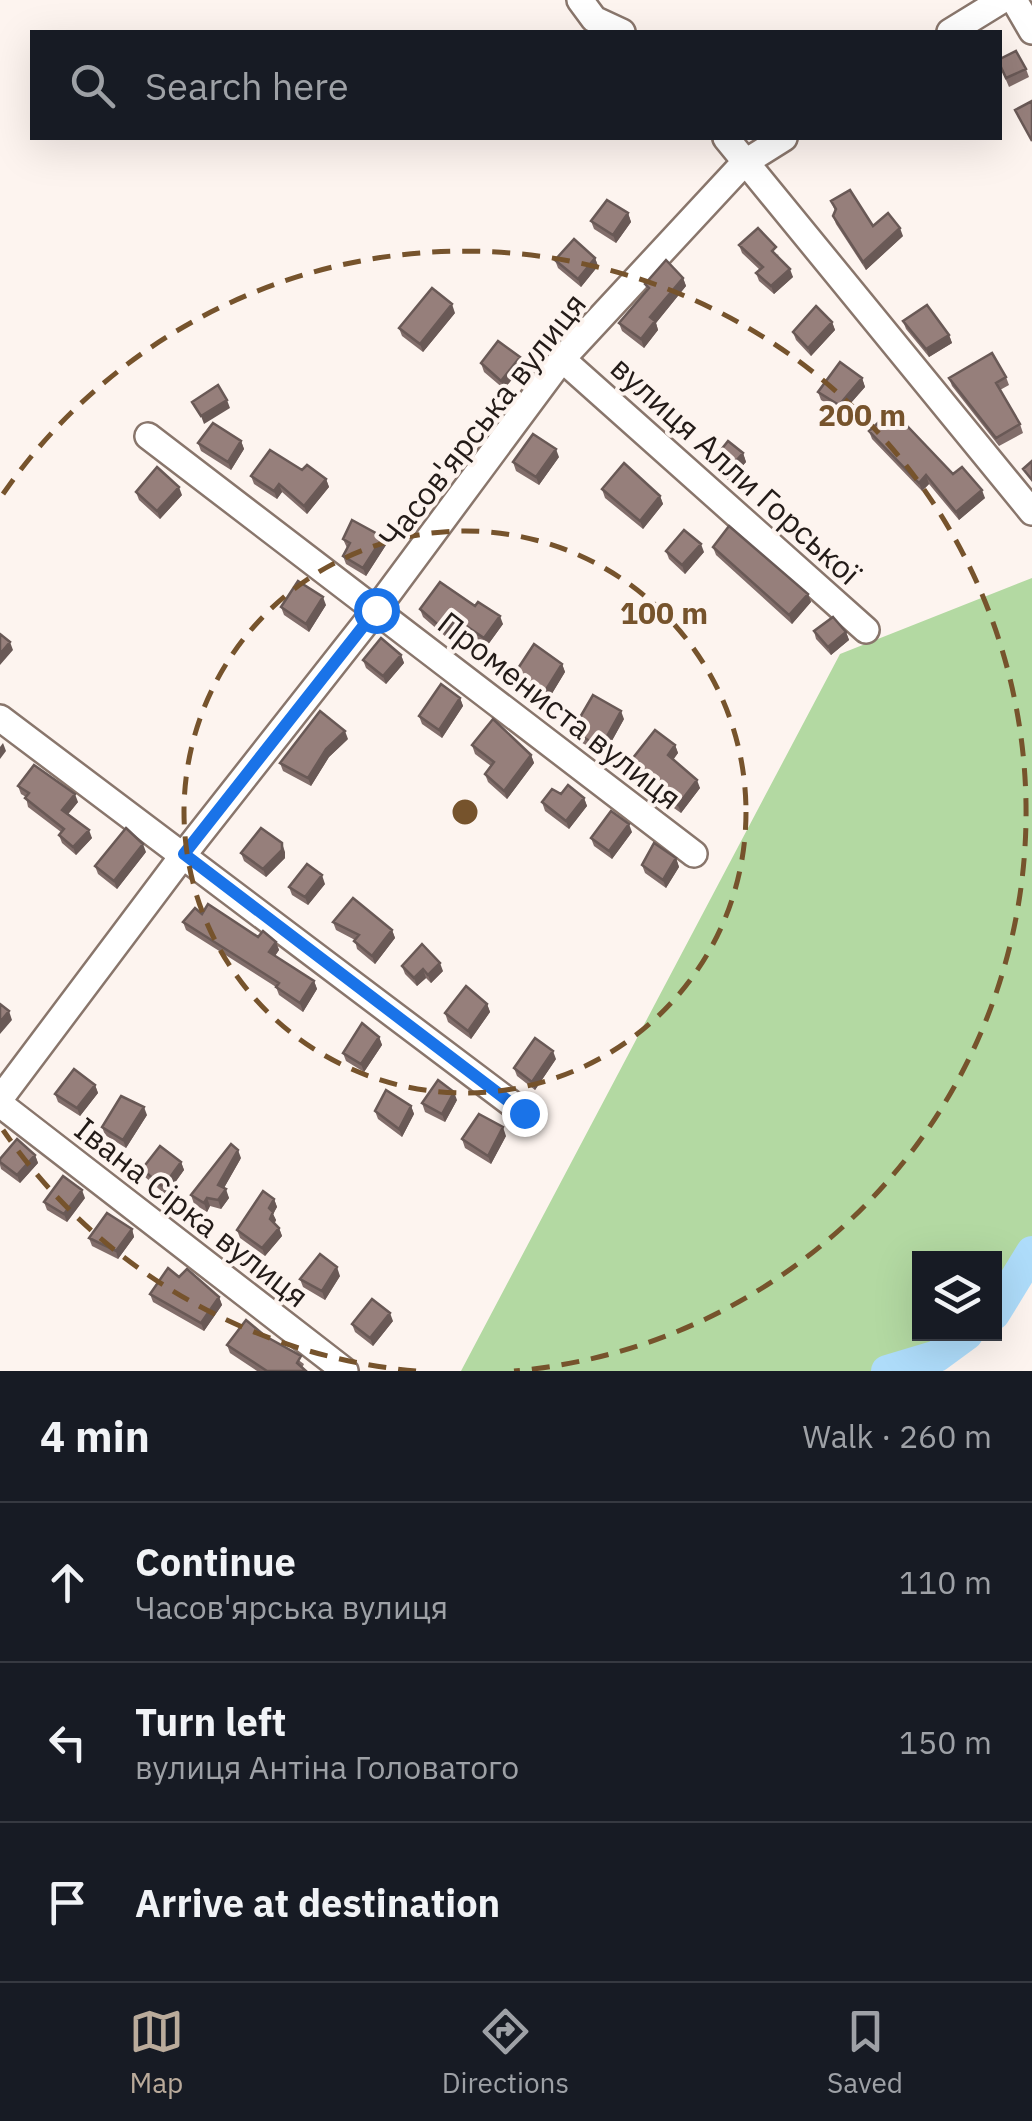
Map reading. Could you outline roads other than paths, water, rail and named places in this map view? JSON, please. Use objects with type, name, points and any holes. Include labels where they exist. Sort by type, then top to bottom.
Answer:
[{"type":"street","points":[[580,0],[594,19],[618,30]]},
{"type":"street","points":[[953,30],[1002,0]]},
{"type":"street","points":[[1014,0],[1032,31]]},
{"type":"street","points":[[727,140],[1032,512]]},
{"type":"street","name":"Часов'ярська вулиця","points":[[0,1102],[184,854],[376,610],[562,359],[744,163],[781,140]]},
{"type":"street","name":"вулиця Алли Горської","points":[[562,359],[866,630]]},
{"type":"street","name":"Промениста вулиця","points":[[148,436],[694,854]]},
{"type":"street","points":[[0,718],[524,1113]]},
{"type":"street","name":"Івана Сірка вулиця","points":[[0,1102],[345,1371]]},
{"type":"waterway","points":[[1002,1301],[1032,1252]]},
{"type":"waterway","points":[[887,1371],[937,1356],[957,1341]]}]
